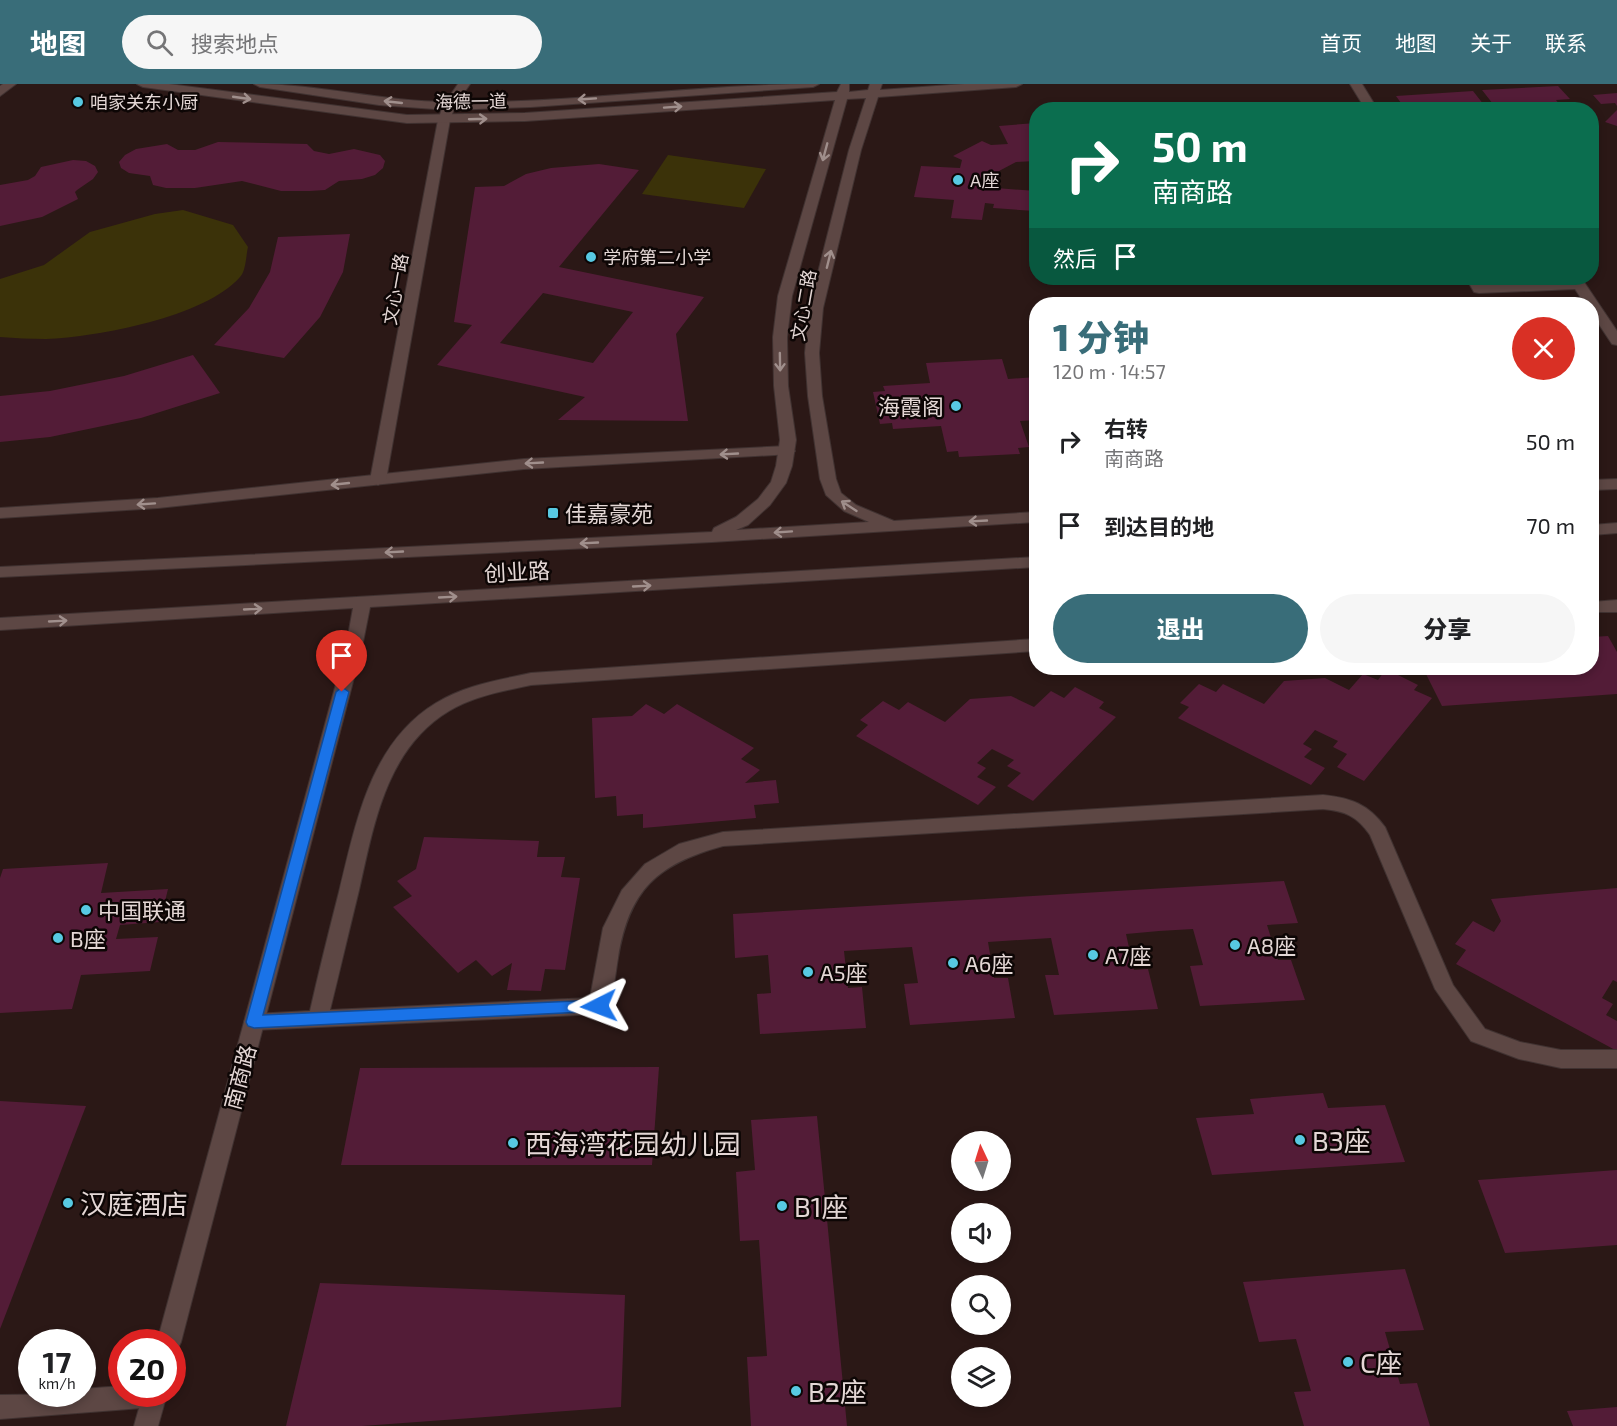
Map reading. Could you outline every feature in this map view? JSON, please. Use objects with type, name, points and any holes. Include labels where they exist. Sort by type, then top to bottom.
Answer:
[{"type":"street","points":[[0,92],[10,84]]},
{"type":"street","name":"海德一道","points":[[143,84],[366,115],[444,120],[525,117],[844,90],[1016,84]]},
{"type":"street","name":"海德一道","points":[[260,84],[379,101],[449,105],[531,103],[813,84]]},
{"type":"street","name":"文心一路","points":[[378,480],[444,120],[449,105],[464,84]]},
{"type":"street","points":[[1356,84],[1366,102]]},
{"type":"street","name":"文心二路","points":[[874,89],[855,150],[816,308],[812,353],[815,396],[828,479],[834,495],[872,519],[903,525]]},
{"type":"street","name":"文心二路","points":[[712,537],[742,521],[764,502],[778,483],[788,440],[781,386],[780,337],[785,296],[844,90]]},
{"type":"street","points":[[1476,285],[1479,289],[1579,285]]},
{"type":"street","points":[[1599,314],[1617,341]]},
{"type":"street","points":[[0,513],[158,503],[524,464],[787,451]]},
{"type":"street","points":[[1599,485],[1617,484]]},
{"type":"street","name":"创业路","points":[[0,572],[712,537],[1029,517]]},
{"type":"street","points":[[1599,529],[1617,528]]},
{"type":"street","name":"创业路","points":[[0,624],[1029,562]]},
{"type":"street","name":"南商路","points":[[172,1329],[354,647],[363,602]]},
{"type":"street","points":[[1599,607],[1617,606]]},
{"type":"street","points":[[318,1019],[369,807],[384,771],[411,732],[442,707],[483,689],[531,679],[1029,645]]},
{"type":"street","points":[[254,1022],[599,1006],[613,928],[629,895],[652,868],[686,849],[723,839],[1323,802],[1346,804],[1366,814],[1378,832],[1445,989],[1478,1035],[1519,1050],[1561,1059],[1617,1059]]},
{"type":"street","points":[[0,1407],[108,1398]]},
{"type":"street","points":[[146,1426],[151,1407]]},
{"type":"shaded area","points":[[668,155],[766,169],[744,208],[642,194]]},
{"type":"shaded area","points":[[183,210],[233,225],[248,247],[242,274],[224,291],[177,314],[121,329],[46,339],[0,337],[0,279],[44,265],[90,232],[155,214]]},
{"type":"building","points":[[1558,86],[1570,99],[1556,100],[1558,102],[1491,102],[1482,90]]},
{"type":"building","points":[[1473,91],[1482,102],[1400,102],[1396,96]]},
{"type":"building","points":[[1617,93],[1617,106],[1615,103],[1601,104],[1593,95]]},
{"type":"building","points":[[1617,110],[1617,126],[1605,122]]},
{"type":"building","name":"A座","points":[[1029,124],[1029,161],[1016,162],[999,171],[996,188],[1029,190],[1029,211],[993,208],[994,204],[985,203],[982,220],[951,218],[954,200],[914,197],[921,166],[960,168],[962,160],[953,156],[982,141],[991,145],[1008,144],[999,126]]},
{"type":"building","points":[[218,142],[307,144],[314,151],[329,154],[354,149],[380,155],[385,161],[383,168],[375,175],[362,179],[339,181],[325,190],[310,191],[281,191],[242,181],[195,188],[166,188],[153,185],[150,176],[129,173],[121,168],[119,162],[125,155],[136,149],[167,144],[178,150],[195,150]]},
{"type":"building","points":[[73,160],[86,161],[95,166],[98,172],[93,179],[75,192],[78,199],[42,217],[0,226],[0,185],[28,180],[35,176],[41,167]]},
{"type":"building","points":[[599,164],[639,170],[559,267],[704,297],[676,334],[688,421],[558,420],[585,397],[437,365],[472,325],[454,322],[475,187],[504,186],[526,174],[551,168]],"holes":[[[543,293],[633,312],[593,363],[500,343]]]},
{"type":"building","points":[[350,234],[343,272],[320,317],[284,358],[214,345],[249,308],[270,272],[278,237]]},
{"type":"building","points":[[193,355],[220,393],[141,418],[50,437],[0,442],[0,396],[50,391],[124,376]]},
{"type":"building","name":"海霞阁","points":[[1002,359],[1008,379],[1029,378],[1029,420],[1020,421],[1029,447],[1018,448],[1020,454],[959,457],[958,451],[947,452],[941,426],[893,429],[892,423],[880,424],[873,392],[885,391],[883,386],[930,383],[926,363]]},
{"type":"building","points":[[1608,636],[1617,652],[1617,694],[1442,706],[1426,675],[1599,675],[1599,637]]},
{"type":"building","points":[[1362,675],[1378,680],[1382,675],[1398,675],[1418,685],[1414,690],[1432,698],[1364,781],[1337,767],[1347,754],[1333,747],[1338,741],[1315,730],[1303,744],[1312,749],[1304,757],[1325,768],[1311,785],[1178,718],[1189,707],[1180,703],[1199,684],[1216,692],[1223,684],[1264,704],[1284,681],[1325,678],[1349,690]]},
{"type":"building","points":[[1075,687],[1104,702],[1099,708],[1116,717],[1033,801],[1007,786],[1021,773],[1007,766],[1014,760],[992,749],[977,763],[986,768],[977,777],[996,787],[978,805],[856,736],[868,725],[860,720],[883,701],[899,710],[908,702],[945,722],[970,699],[1011,696],[1034,707],[1051,691],[1064,698]]},
{"type":"building","points":[[646,704],[664,714],[677,704],[754,748],[741,759],[760,770],[745,783],[776,780],[779,803],[754,805],[756,818],[643,828],[643,814],[617,816],[616,796],[595,798],[592,718],[632,716]]},
{"type":"building","points":[[424,837],[539,841],[537,857],[565,857],[561,877],[580,878],[565,970],[545,969],[541,991],[507,990],[512,963],[492,976],[476,960],[458,973],[393,907],[412,896],[397,881],[416,869]]},
{"type":"building","name":"B座","points":[[108,863],[101,893],[168,889],[160,922],[120,925],[116,939],[158,937],[150,971],[81,975],[72,1009],[0,1013],[0,878],[3,869]]},
{"type":"building","points":[[1284,881],[1298,923],[1267,925],[1278,960],[1291,960],[1305,1000],[1200,1006],[1190,966],[1203,965],[1193,929],[1159,931],[1126,934],[1134,970],[1148,969],[1158,1009],[1054,1015],[1045,975],[1059,975],[1051,938],[988,942],[994,978],[1008,978],[1015,1018],[910,1025],[904,984],[918,983],[912,947],[844,951],[848,988],[862,987],[866,1028],[760,1034],[757,994],[771,993],[768,955],[735,958],[733,914]]},
{"type":"building","points":[[1617,888],[1617,982],[1613,980],[1602,998],[1613,1004],[1606,1015],[1617,1021],[1617,1051],[1456,964],[1466,950],[1455,944],[1473,921],[1494,932],[1501,921],[1491,899]]},
{"type":"building","points":[[659,1067],[652,1165],[341,1165],[360,1068]]},
{"type":"building","name":"B3座","points":[[1323,1093],[1328,1108],[1385,1105],[1405,1162],[1212,1175],[1196,1118],[1254,1114],[1250,1099]]},
{"type":"building","points":[[0,1101],[86,1106],[0,1329]]},
{"type":"building","points":[[817,1116],[847,1426],[751,1426],[747,1357],[767,1356],[759,1240],[740,1241],[736,1172],[755,1170],[751,1120]]},
{"type":"building","points":[[1617,1170],[1617,1245],[1505,1253],[1478,1180]]},
{"type":"building","name":"C座","points":[[1405,1269],[1424,1330],[1385,1332],[1400,1384],[1417,1383],[1430,1426],[1304,1426],[1294,1392],[1311,1391],[1296,1339],[1259,1342],[1243,1282]]},
{"type":"building","points":[[320,1283],[625,1295],[621,1407],[362,1426],[286,1426]]},
{"type":"building","points":[[1617,1407],[1617,1426],[1573,1426],[1567,1411]]},
{"type":"place","name":"咱家关东小厨","points":[[78,102]]},
{"type":"place","name":"A座","points":[[958,180]]},
{"type":"place","name":"学府第二小学","points":[[591,257]]},
{"type":"place","name":"海霞阁","points":[[956,406]]},
{"type":"place","name":"佳嘉豪苑","points":[[553,513]]},
{"type":"place","name":"中国联通","points":[[86,910]]},
{"type":"place","name":"B座","points":[[58,938]]},
{"type":"place","name":"A8座","points":[[1235,945]]},
{"type":"place","name":"A7座","points":[[1093,955]]},
{"type":"place","name":"A6座","points":[[953,963]]},
{"type":"place","name":"A5座","points":[[808,972]]},
{"type":"place","name":"B3座","points":[[1300,1140]]},
{"type":"place","name":"西海湾花园幼儿园","points":[[513,1143]]},
{"type":"place","name":"汉庭酒店","points":[[68,1203]]},
{"type":"place","name":"B1座","points":[[782,1206]]},
{"type":"place","name":"C座","points":[[1348,1362]]},
{"type":"place","name":"B2座","points":[[796,1391]]},
{"type":"route","points":[[342,692],[254,1022],[599,1006]]}]
